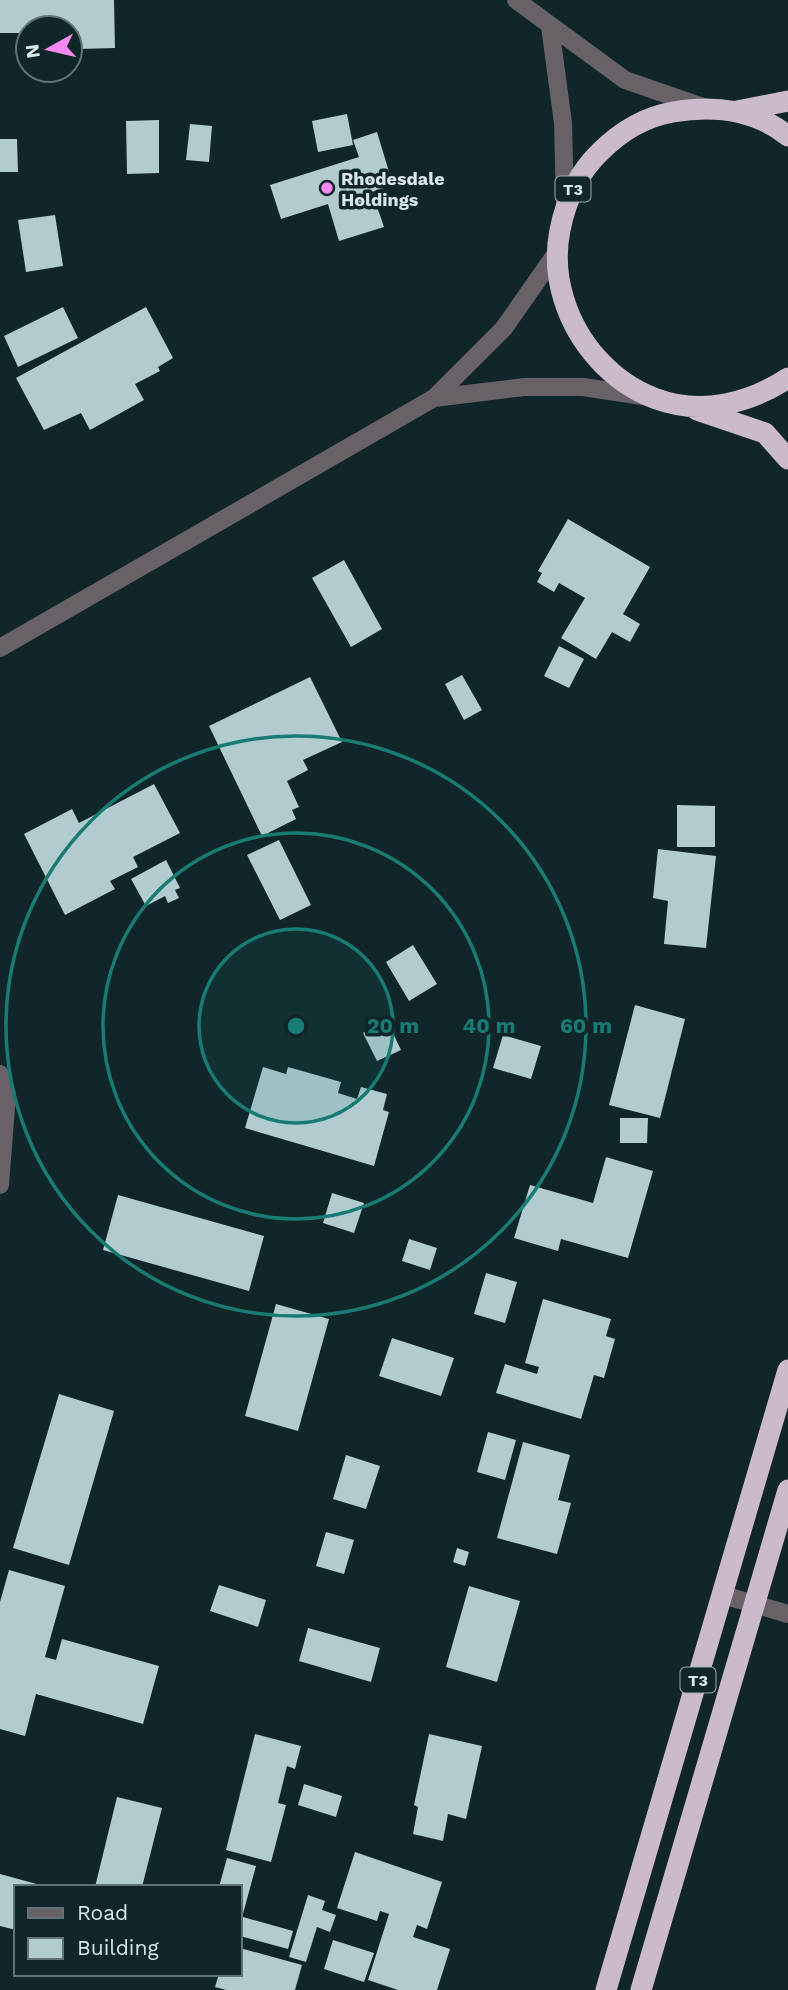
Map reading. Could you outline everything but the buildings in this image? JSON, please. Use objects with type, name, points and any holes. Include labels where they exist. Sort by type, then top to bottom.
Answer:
[{"type":"highway","name":"T3","points":[[737,111],[788,102]]},
{"type":"highway","name":"T3","points":[[788,136],[776,127],[737,111],[703,107],[659,114],[619,134],[587,165],[565,203],[555,255],[562,300],[582,342],[613,375],[654,397],[765,433],[788,459]]},
{"type":"highway","name":"T3","points":[[679,404],[722,405],[764,393],[788,378]]},
{"type":"highway","name":"T3","points":[[607,1990],[788,1370]]},
{"type":"highway","name":"T3","points":[[641,1990],[788,1490]]},
{"type":"street","points":[[516,0],[625,80],[703,107]]},
{"type":"street","points":[[550,26],[564,124],[565,203]]},
{"type":"street","points":[[0,648],[434,398],[504,328],[555,255]]},
{"type":"street","points":[[434,398],[524,387],[571,387],[654,397]]},
{"type":"street","points":[[0,1074],[8,1095],[0,1185]]},
{"type":"street","points":[[723,1595],[788,1614]]},
{"type":"place","name":"Rhodesdale Holdings","points":[[327,188]]}]
